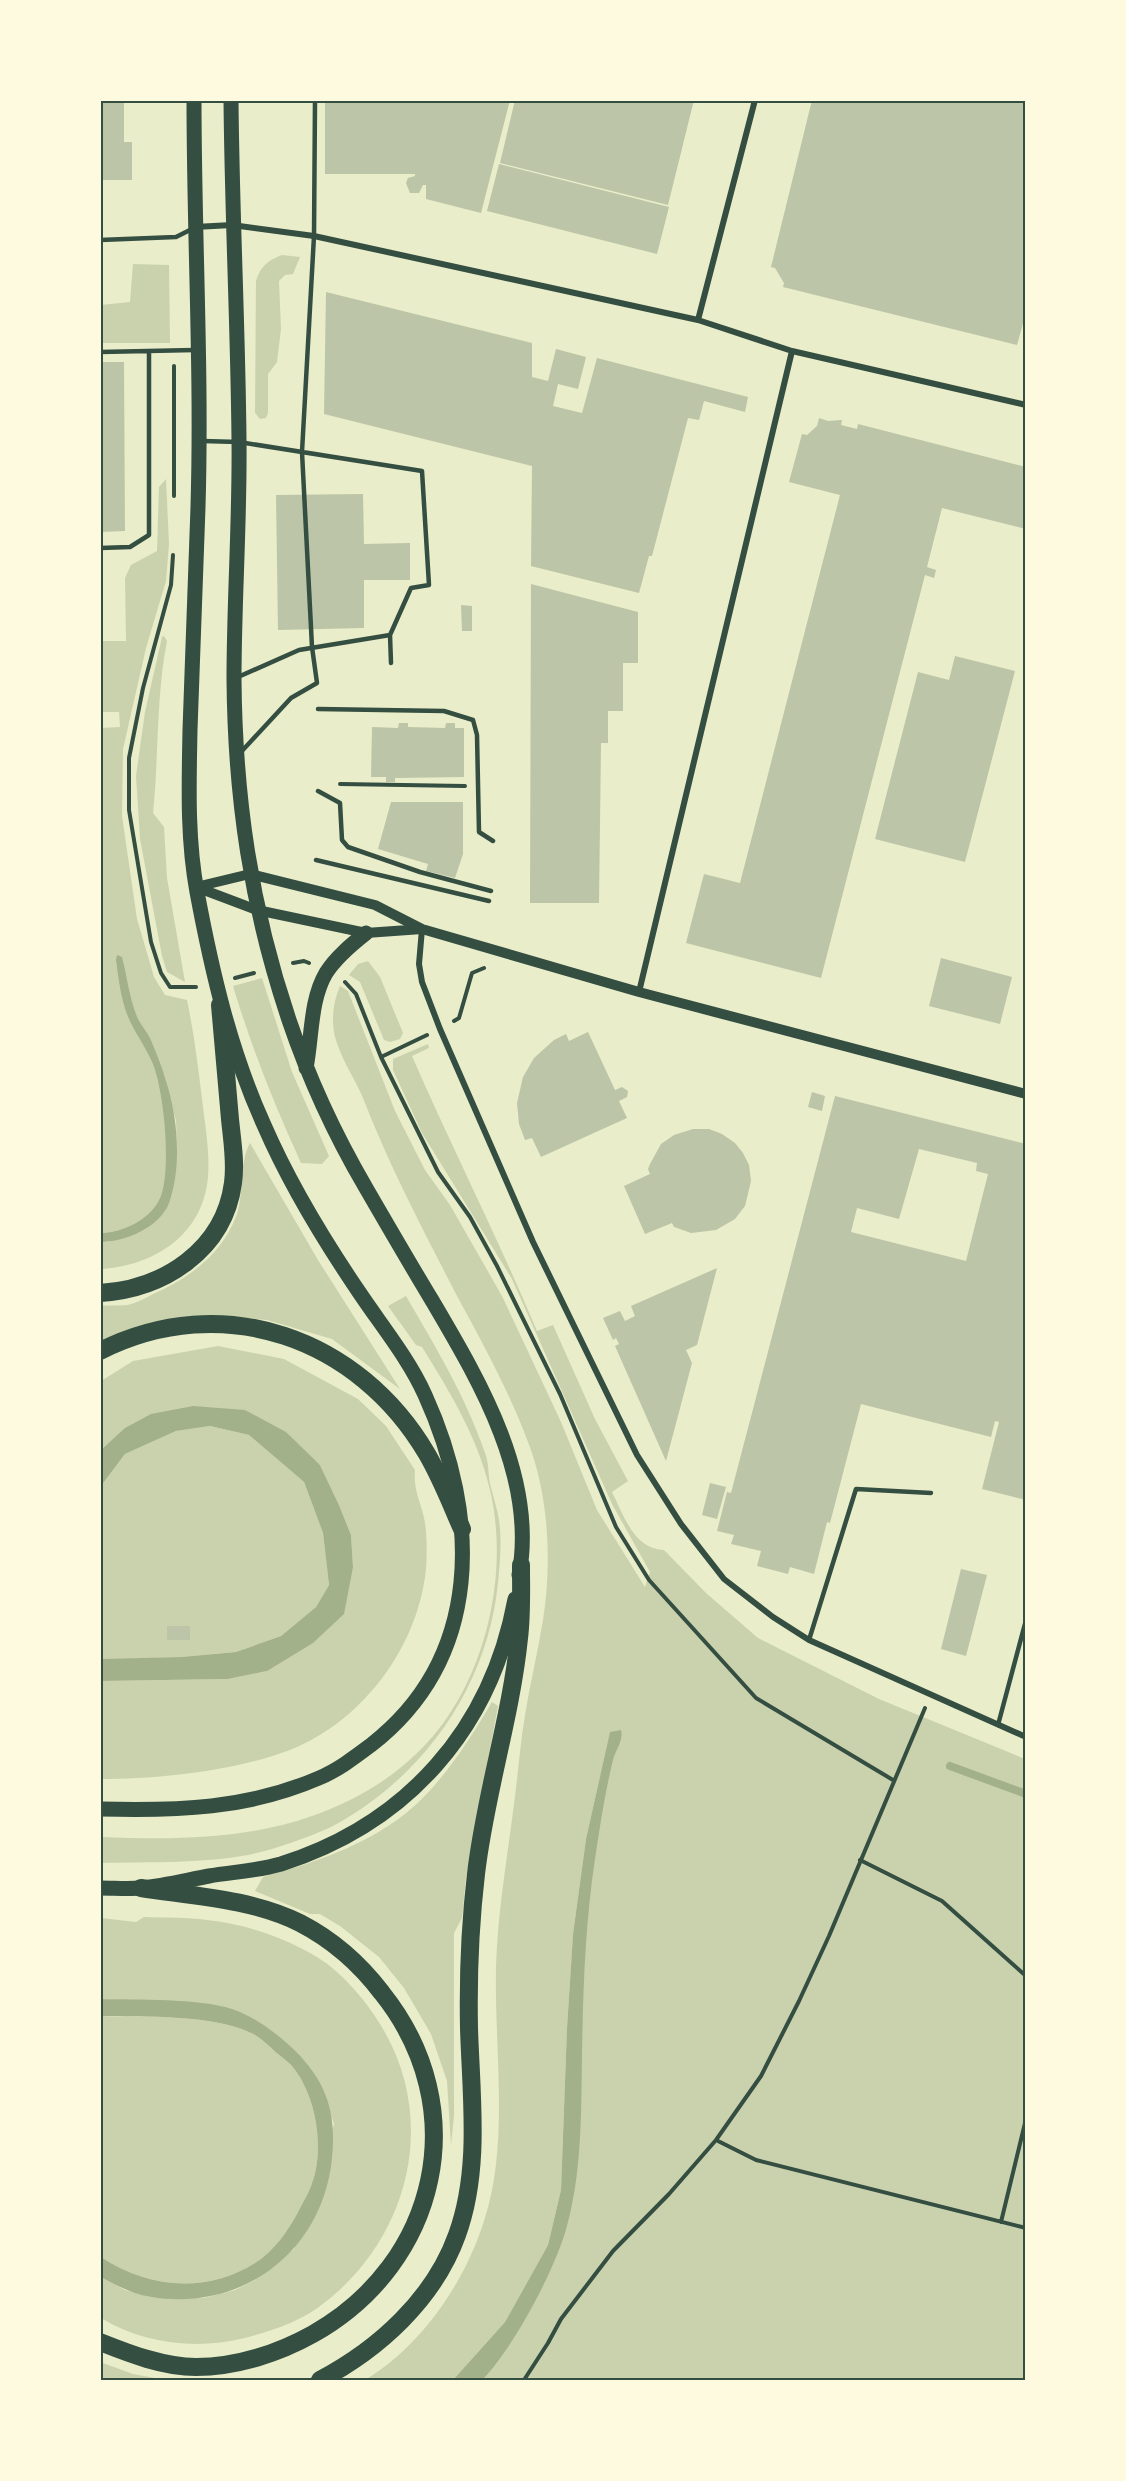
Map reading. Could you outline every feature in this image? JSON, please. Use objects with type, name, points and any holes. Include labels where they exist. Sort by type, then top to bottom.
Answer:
[{"type":"highway","points":[[100,1293],[131,1289],[162,1279],[188,1261],[209,1240],[225,1211],[233,1183],[234,1155],[220,1005]]},
{"type":"highway","points":[[100,1350],[153,1330],[195,1323],[243,1324],[293,1337],[344,1365],[396,1412],[427,1454],[462,1529]]},
{"type":"highway","points":[[320,2380],[362,2355],[406,2315],[425,2293],[445,2262],[457,2234],[470,2173],[473,2131],[469,1984],[476,1873],[519,1638],[521,1566]]},
{"type":"highway","points":[[100,2342],[151,2360],[196,2367],[249,2360],[293,2345],[338,2320],[376,2286],[396,2261],[412,2233],[426,2195],[433,2156],[432,2106],[413,2040],[396,2010],[344,1951],[301,1923],[268,1910],[141,1888]]},
{"type":"main road","points":[[100,1809],[169,1811],[214,1808],[259,1798],[324,1776],[355,1757],[387,1732],[425,1690],[444,1654],[463,1576],[462,1529],[447,1448],[423,1389],[317,1230],[288,1178],[250,1092],[220,1005],[196,887],[189,808],[200,441],[194,227],[194,100]]},
{"type":"main road","points":[[100,1888],[141,1888],[241,1872],[298,1858],[355,1832],[382,1815],[408,1794],[447,1753],[465,1729],[484,1696],[508,1635],[521,1566],[522,1529],[517,1488],[506,1447],[464,1356],[365,1187],[321,1104],[306,1068],[273,968],[257,910],[250,874],[237,756],[234,679],[239,442],[232,225],[231,100]]},
{"type":"main road","points":[[306,1068],[316,1000],[322,983],[335,962],[366,933]]},
{"type":"street","points":[[699,321],[755,100]]},
{"type":"street","points":[[194,227],[232,225],[314,236],[699,321],[792,351],[1026,405]]},
{"type":"street","points":[[639,992],[792,351]]},
{"type":"street","points":[[196,887],[250,874],[375,905],[423,929],[639,992],[1026,1094]]},
{"type":"street","points":[[196,887],[257,910],[366,933],[423,929]]},
{"type":"street","points":[[423,929],[419,964],[422,982],[440,1029],[533,1242],[637,1455],[681,1524],[724,1579],[773,1617],[809,1640],[1026,1737]]},
{"type":"lane","points":[[237,756],[291,698],[317,683],[312,647],[302,452],[314,236],[315,100]]},
{"type":"lane","points":[[100,240],[176,237],[194,227]]},
{"type":"lane","points":[[100,352],[197,350]]},
{"type":"lane","points":[[100,548],[130,547],[149,535],[149,351]]},
{"type":"lane","points":[[200,441],[239,442],[422,471],[429,585],[411,588],[390,635],[391,663]]},
{"type":"lane","points":[[234,679],[299,650],[390,635]]},
{"type":"lane","points":[[318,709],[444,711],[473,720],[477,735],[478,832],[493,841]]},
{"type":"lane","points":[[318,791],[340,803],[342,840],[348,847],[420,872],[491,891]]},
{"type":"lane","points":[[316,860],[489,901]]},
{"type":"lane","points":[[809,1640],[856,1489],[931,1493]]},
{"type":"lane","points":[[998,1725],[1026,1620]]},
{"type":"path","points":[[174,350],[175,501]]},
{"type":"path","points":[[173,544],[171,585],[143,688],[129,758],[129,810],[151,942],[161,973],[170,987],[189,988],[273,968]]},
{"type":"path","points":[[330,784],[478,786]]},
{"type":"path","points":[[485,967],[472,974],[459,1018],[381,1057],[438,1172],[470,1217],[497,1266],[560,1394],[616,1527],[648,1580],[756,1698],[893,1780]]},
{"type":"path","points":[[524,2380],[561,2319],[613,2251],[669,2194],[716,2140],[761,2076],[799,2001],[931,1695]]},
{"type":"path","points":[[860,1860],[942,1902],[1026,1976]]},
{"type":"path","points":[[1001,2222],[1026,2119]]},
{"type":"path","points":[[716,2140],[756,2160],[1026,2228]]},
{"type":"shaded area","points":[[282,255],[300,257],[293,274],[285,275],[279,281],[281,329],[277,362],[268,374],[268,413],[266,418],[260,419],[255,413],[256,281],[265,265]]},
{"type":"shaded area","points":[[133,264],[169,265],[170,343],[101,343],[101,305],[130,302]]},
{"type":"shaded area","points":[[166,479],[169,544],[166,581],[146,648],[123,749],[122,816],[137,919],[154,977],[165,995],[187,1000],[206,1128],[208,1177],[197,1215],[186,1231],[172,1244],[139,1262],[101,1269],[101,1242],[109,1242],[168,1204],[177,1147],[176,1120],[149,1037],[137,1018],[116,960],[125,1009],[152,1062],[160,1091],[165,1130],[166,1169],[160,1198],[150,1212],[127,1227],[101,1233],[100,728],[120,727],[119,712],[101,712],[101,641],[126,641],[125,578],[131,565],[157,551],[159,487]]},
{"type":"shaded area","points":[[164,636],[167,641],[159,705],[153,813],[164,827],[167,878],[185,982],[167,972],[162,956],[140,839],[136,776],[145,712]]},
{"type":"shaded area","points":[[117,955],[122,957],[136,1014],[150,1038],[166,1081],[176,1126],[177,1158],[176,1174],[169,1203],[158,1219],[141,1232],[101,1242],[101,1233],[127,1227],[143,1218],[156,1206],[164,1185],[166,1169],[165,1130],[160,1091],[152,1062],[125,1009],[118,978]]},
{"type":"shaded area","points":[[368,961],[380,977],[403,1033],[400,1039],[390,1042],[384,1040],[360,982],[349,975],[358,964]]},
{"type":"shaded area","points":[[262,978],[292,1072],[329,1156],[322,1164],[301,1163],[264,1076],[240,1009],[233,986]]},
{"type":"shaded area","points":[[340,986],[348,991],[395,1111],[425,1170],[450,1205],[502,1296],[561,1422],[597,1510],[645,1587],[650,1572],[612,1504],[512,1279],[422,1133],[393,1070],[393,1059],[428,1044],[429,1048],[412,1056],[537,1331],[553,1325],[595,1419],[628,1481],[612,1492],[631,1530],[638,1538],[645,1544],[664,1550],[706,1593],[758,1638],[879,1699],[1025,1759],[1025,2380],[459,2380],[501,2338],[540,2271],[565,2203],[579,1935],[610,1733],[586,1839],[573,1934],[561,2190],[548,2245],[505,2322],[453,2380],[365,2380],[404,2350],[438,2311],[452,2290],[475,2245],[492,2189],[499,2120],[496,1980],[498,1928],[523,1726],[546,1598],[548,1553],[540,1485],[521,1423],[495,1367],[407,1197],[338,1045],[333,1018],[334,1005]]},
{"type":"shaded area","points":[[250,1143],[318,1260],[400,1389],[332,1339],[267,1320],[220,1316],[173,1319],[101,1346],[100,1306],[128,1305],[167,1288],[204,1263],[223,1241],[237,1214],[244,1159]]},
{"type":"shaded area","points":[[406,1296],[469,1412],[486,1457],[499,1520],[500,1559],[492,1619],[482,1654],[468,1687],[450,1718],[429,1747],[405,1774],[377,1797],[330,1828],[272,1849],[230,1858],[101,1863],[101,1837],[181,1838],[234,1834],[286,1824],[340,1805],[367,1791],[405,1764],[439,1728],[459,1699],[486,1632],[497,1560],[496,1524],[485,1471],[471,1434],[422,1347],[416,1345],[388,1306]]},
{"type":"shaded area","points":[[218,1346],[284,1359],[358,1399],[386,1426],[415,1470],[416,1491],[426,1528],[426,1569],[421,1598],[412,1626],[399,1653],[382,1678],[363,1701],[316,1737],[290,1750],[221,1768],[172,1775],[101,1779],[101,1681],[228,1679],[267,1671],[353,1567],[351,1535],[320,1465],[245,1410],[101,1450],[101,1381],[133,1361]]},
{"type":"shaded area","points":[[193,1406],[245,1410],[286,1432],[320,1465],[351,1535],[353,1567],[344,1614],[313,1643],[267,1671],[228,1679],[101,1681],[101,1660],[103,1659],[181,1657],[236,1652],[281,1636],[316,1607],[329,1585],[323,1533],[304,1482],[249,1435],[210,1426],[176,1431],[125,1454],[101,1486],[101,1450],[125,1428],[151,1414]]},
{"type":"shaded area","points":[[210,1426],[249,1435],[304,1482],[323,1533],[329,1585],[316,1607],[281,1636],[236,1652],[101,1660],[101,1486],[125,1454],[176,1431]]},
{"type":"shaded area","points":[[492,1702],[498,1706],[466,1878],[462,1918],[454,1933],[454,2115],[451,2145],[447,2081],[431,2034],[404,1988],[379,1957],[340,1926],[320,1914],[310,1914],[255,1891],[263,1877],[337,1852],[373,1835],[405,1814],[442,1776],[464,1747]]},
{"type":"shaded area","points":[[621,1730],[622,1734],[613,1760],[605,1797],[589,1909],[584,1983],[580,2142],[576,2184],[567,2226],[543,2285],[507,2349],[482,2380],[453,2380],[505,2322],[548,2245],[561,2190],[573,1934],[586,1839],[610,1732]]},
{"type":"shaded area","points":[[144,1917],[199,1919],[254,1929],[299,1947],[326,1963],[356,1991],[380,2024],[398,2060],[408,2098],[411,2136],[406,2174],[395,2211],[377,2245],[354,2276],[324,2303],[306,2315],[266,2332],[227,2342],[189,2344],[171,2342],[135,2334],[118,2327],[101,2318],[101,2277],[125,2290],[150,2297],[179,2299],[204,2298],[235,2290],[255,2280],[294,2249],[334,2124],[321,2086],[231,2009],[203,2004],[101,1999],[101,1918],[136,1922]]},
{"type":"shaded area","points":[[101,1999],[185,2001],[218,2005],[240,2012],[262,2024],[289,2045],[312,2070],[320,2083],[330,2110],[333,2141],[325,2191],[313,2221],[295,2247],[273,2268],[246,2284],[217,2295],[185,2299],[151,2297],[125,2289],[101,2277],[101,2257],[119,2267],[157,2281],[197,2283],[217,2280],[236,2273],[268,2253],[294,2219],[309,2190],[316,2169],[318,2138],[316,2122],[300,2078],[292,2066],[253,2034],[219,2023],[200,2020],[101,2016]]},
{"type":"shaded area","points":[[101,2016],[179,2018],[219,2023],[237,2028],[263,2041],[292,2066],[300,2078],[316,2122],[318,2154],[316,2169],[309,2190],[290,2226],[274,2247],[255,2263],[217,2280],[177,2283],[157,2281],[138,2275],[101,2257]]},
{"type":"shaded area","points":[[100,2362],[133,2374],[166,2380],[101,2380]]},
{"type":"building","points":[[100,100],[124,100],[124,142],[132,142],[132,180],[100,180]]},
{"type":"building","points":[[325,100],[510,100],[481,213],[426,199],[426,185],[423,185],[419,193],[410,193],[406,183],[408,178],[415,174],[325,174]]},
{"type":"building","points":[[515,100],[694,100],[668,205],[500,163]]},
{"type":"building","points":[[812,100],[1026,100],[1026,313],[1017,345],[783,287],[784,283],[775,268],[771,267]]},
{"type":"building","points":[[499,164],[669,207],[657,254],[487,211]]},
{"type":"building","points":[[326,292],[532,343],[532,377],[548,381],[556,349],[586,357],[578,389],[558,384],[553,406],[582,413],[597,358],[748,397],[745,412],[704,401],[699,420],[688,418],[652,556],[649,556],[639,593],[531,566],[532,466],[324,414]]},
{"type":"building","points":[[100,362],[124,362],[125,531],[100,532]]},
{"type":"building","points":[[819,418],[828,421],[842,420],[841,425],[857,429],[858,424],[1026,467],[1026,529],[942,508],[927,567],[936,570],[934,578],[925,575],[821,978],[686,943],[704,874],[740,883],[840,495],[789,482],[802,434],[807,435],[817,426]]},
{"type":"building","points":[[363,494],[364,544],[410,543],[410,580],[364,580],[364,628],[278,630],[276,495]]},
{"type":"building","points":[[531,584],[638,612],[638,663],[623,663],[623,711],[608,711],[608,743],[601,743],[599,903],[530,903]]},
{"type":"building","points":[[461,605],[472,606],[472,631],[462,631]]},
{"type":"building","points":[[955,656],[1015,671],[965,862],[875,839],[918,672],[949,680]]},
{"type":"building","points":[[399,723],[408,723],[408,727],[445,728],[446,723],[455,723],[455,728],[464,728],[464,777],[395,778],[395,782],[386,782],[386,777],[371,777],[372,727],[398,728]]},
{"type":"building","points":[[391,802],[463,802],[463,854],[455,878],[426,871],[428,864],[378,849]]},
{"type":"building","points":[[941,958],[1012,977],[1000,1024],[929,1006]]},
{"type":"building","points":[[588,1032],[615,1090],[622,1087],[628,1091],[627,1097],[619,1101],[627,1118],[541,1157],[532,1138],[525,1140],[519,1124],[517,1103],[523,1077],[534,1058],[554,1040],[566,1034],[569,1041]]},
{"type":"building","points":[[812,1092],[825,1096],[822,1111],[808,1107]]},
{"type":"building","points":[[835,1096],[1026,1144],[1026,1500],[982,1489],[999,1422],[995,1421],[991,1437],[861,1404],[830,1523],[827,1522],[814,1574],[790,1567],[788,1574],[757,1566],[761,1551],[731,1544],[734,1535],[717,1531],[727,1492],[731,1493]],"holes":[[[919,1149],[977,1163],[976,1171],[988,1174],[966,1261],[851,1232],[857,1208],[899,1219]]]},
{"type":"building","points":[[693,1129],[709,1129],[722,1134],[735,1143],[743,1153],[749,1165],[751,1181],[745,1206],[735,1219],[716,1230],[691,1233],[674,1227],[672,1223],[645,1234],[624,1186],[650,1174],[648,1169],[661,1144],[674,1135]]},
{"type":"building","points":[[717,1268],[697,1345],[686,1350],[692,1363],[666,1461],[615,1346],[619,1344],[616,1338],[613,1340],[603,1318],[620,1311],[625,1321],[635,1316],[631,1306]]},
{"type":"building","points":[[710,1483],[726,1487],[717,1519],[702,1515]]},
{"type":"building","points":[[961,1569],[987,1575],[966,1656],[941,1649]]},
{"type":"building","points":[[167,1626],[190,1626],[190,1640],[167,1640]]},
{"type":"waterway","points":[[950,1766],[1026,1794]]}]
